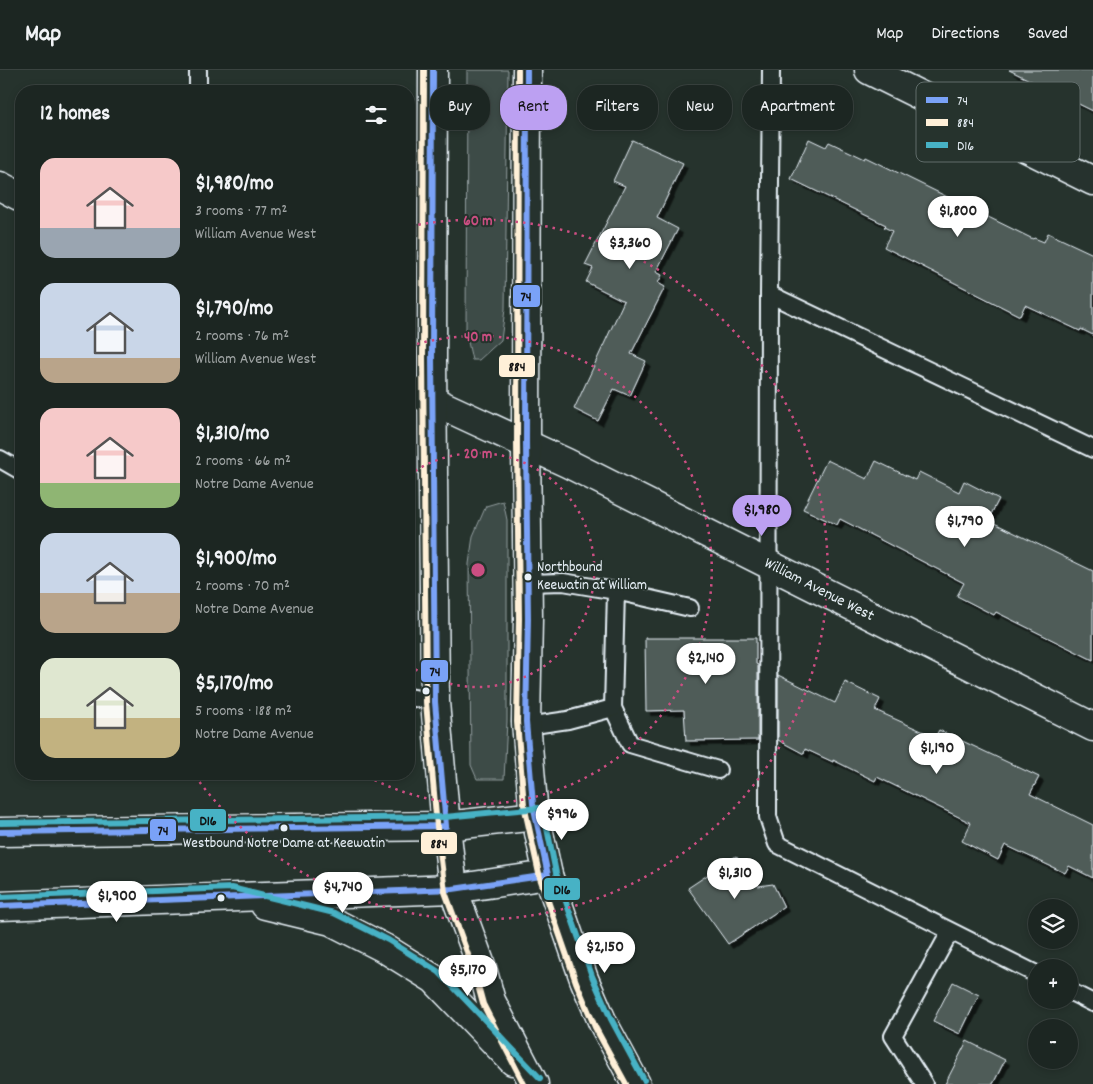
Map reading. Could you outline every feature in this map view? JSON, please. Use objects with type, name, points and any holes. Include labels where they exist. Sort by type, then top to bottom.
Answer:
[{"type":"main road","points":[[433,70],[435,702],[446,826],[453,890],[482,968],[491,1001],[534,1084]]},
{"type":"main road","points":[[527,70],[527,726],[533,804],[548,875],[581,970],[603,1023],[636,1084]]},
{"type":"main road","points":[[869,70],[916,93]]},
{"type":"main road","points":[[1055,162],[1093,181]]},
{"type":"main road","points":[[0,186],[15,194]]},
{"type":"main road","name":"William Avenue West","points":[[415,393],[526,443],[1093,728]]},
{"type":"main road","points":[[0,832],[446,826],[536,816]]},
{"type":"main road","points":[[0,906],[453,890],[548,875]]},
{"type":"main road","points":[[232,897],[331,921],[384,948],[434,978],[534,1084]]},
{"type":"lane","points":[[198,70],[198,85]]},
{"type":"lane","points":[[771,70],[768,817],[777,844],[1028,970]]},
{"type":"lane","points":[[769,294],[1093,449]]},
{"type":"lane","points":[[0,459],[15,468]]},
{"type":"lane","points":[[528,583],[563,582],[616,591],[690,608]]},
{"type":"lane","points":[[616,591],[613,708],[630,744],[718,770]]},
{"type":"lane","points":[[415,698],[435,702]]},
{"type":"lane","points":[[527,726],[568,720],[613,708]]},
{"type":"lane","points":[[924,1084],[893,1036],[950,932]]},
{"type":"lane","points":[[1078,994],[1093,1002]]},
{"type":"shaded area","points":[[467,70],[508,70],[508,85],[500,85],[500,130],[507,130],[505,309],[501,340],[479,360],[472,360],[466,333],[467,130],[490,130],[490,85],[467,85]]},
{"type":"shaded area","points":[[503,501],[507,520],[507,721],[504,779],[477,779],[471,765],[469,564],[473,536],[486,506]]},
{"type":"building","points":[[1009,70],[1093,70],[1093,111],[1080,105],[1080,82],[1034,82]]},
{"type":"building","points":[[809,139],[826,147],[829,142],[865,159],[866,157],[1033,239],[1044,242],[1048,233],[1093,254],[1093,335],[1081,329],[1080,331],[1025,305],[1020,316],[884,247],[892,231],[884,227],[886,225],[791,179]]},
{"type":"building","points":[[632,140],[683,163],[657,218],[678,229],[656,272],[662,275],[658,283],[665,287],[631,354],[646,361],[630,396],[614,389],[598,421],[574,409],[624,301],[586,282],[593,268],[585,265],[625,186],[613,181]]},
{"type":"building","points":[[827,460],[867,479],[876,461],[915,480],[919,472],[959,492],[964,481],[999,499],[988,520],[1093,571],[1093,660],[996,612],[994,615],[957,596],[964,583],[840,519],[837,525],[803,509]]},
{"type":"building","points":[[645,638],[756,638],[758,740],[686,741],[684,710],[646,711]]},
{"type":"building","points":[[778,675],[835,703],[845,682],[880,699],[875,710],[935,737],[939,730],[1039,777],[1030,794],[1093,825],[1093,878],[1069,866],[1065,873],[1005,845],[998,860],[962,841],[971,823],[877,777],[875,781],[833,760],[833,762],[805,749],[804,754],[778,740]]},
{"type":"building","points":[[736,856],[758,886],[773,884],[784,907],[728,944],[688,888]]},
{"type":"building","points":[[953,982],[979,995],[960,1034],[933,1021]]},
{"type":"building","points":[[967,1041],[1005,1060],[993,1084],[945,1084]]},
{"type":"transit line","name":"884","points":[[424,70],[423,358],[426,702],[437,827],[445,892],[474,971],[483,1004],[524,1084]]},
{"type":"transit line","name":"74","points":[[0,832],[446,826],[435,702],[432,358],[433,70]]},
{"type":"transit line","name":"884","points":[[518,70],[517,443],[519,619],[517,722],[524,805],[540,878],[576,982],[595,1027],[626,1084]]},
{"type":"transit line","name":"74","points":[[0,906],[453,889],[548,875],[533,804],[526,722],[528,619],[526,443],[527,70]]},
{"type":"transit line","name":"D16","points":[[0,823],[445,817],[539,808],[544,813],[556,873],[592,976],[611,1019],[644,1080]]},
{"type":"transit line","name":"D16","points":[[0,897],[232,888],[334,913],[388,940],[439,972],[540,1078]]},
{"type":"place","name":"Northbound Keewatin at William","points":[[528,577]]},
{"type":"place","name":"Westbound Notre Dame at Keewatin","points":[[284,828]]}]
